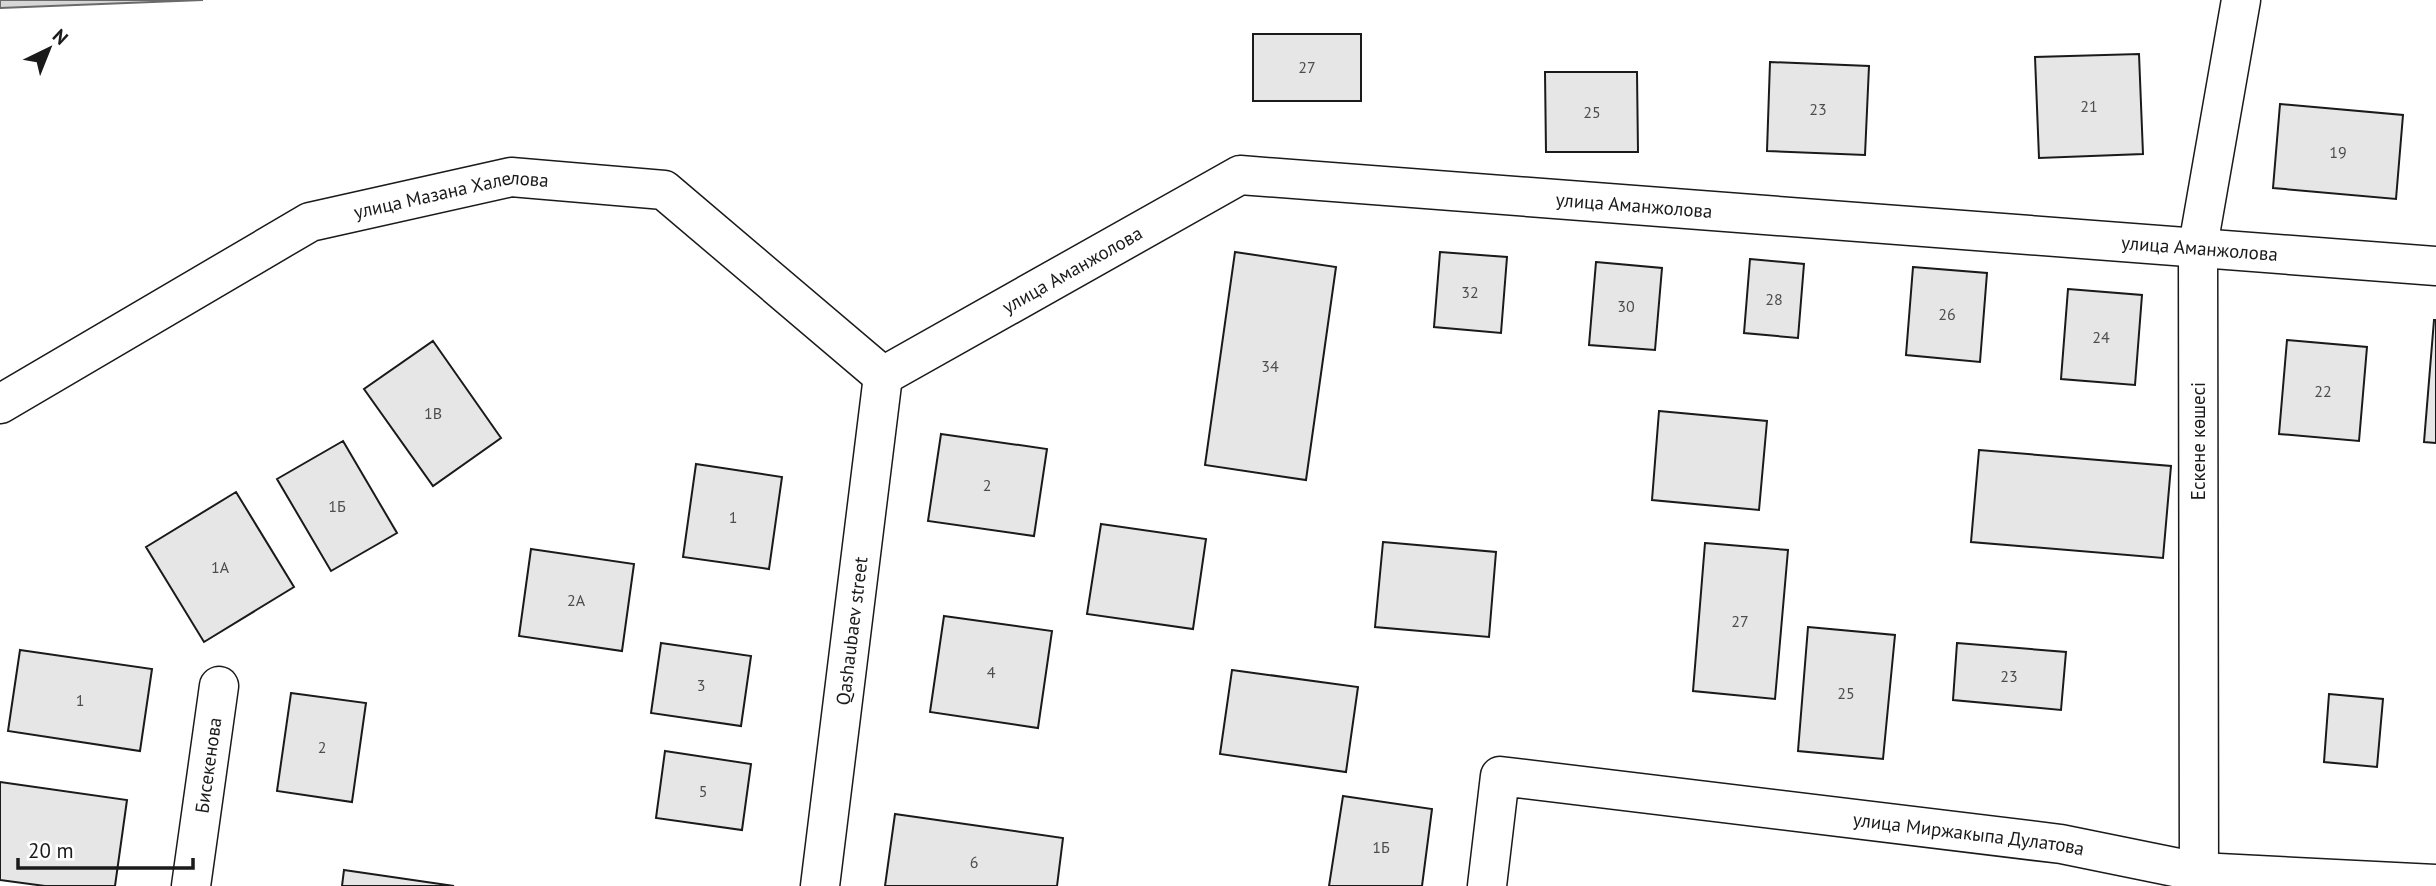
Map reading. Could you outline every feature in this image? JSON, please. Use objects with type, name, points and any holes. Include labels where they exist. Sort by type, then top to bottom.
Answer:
[{"type":"street","name":"Ескене көшесі","points":[[2199,879],[2198,246],[2241,0]]},
{"type":"street","name":"улица Аманжолова","points":[[883,376],[1240,175],[2436,266]]},
{"type":"street","name":"улица Мазана Халелова","points":[[0,404],[310,222],[511,177],[664,190],[883,376]]},
{"type":"street","name":"Qashaubaev street","points":[[820,886],[883,376]]},
{"type":"street","name":"Бисекенова","points":[[191,886],[219,686]]},
{"type":"street","name":"улица Миржакыпа Дулатова","points":[[1487,886],[1500,776],[2062,844],[2199,879],[2436,884]]},
{"type":"shaded area","points":[[0,0],[203,0],[0,8]]},
{"type":"building","points":[[1253,34],[1361,34],[1361,101],[1253,101]]},
{"type":"building","points":[[2139,54],[2143,154],[2039,158],[2035,57]]},
{"type":"building","points":[[1770,62],[1869,66],[1865,155],[1767,151]]},
{"type":"building","points":[[1545,72],[1637,72],[1638,152],[1546,152]]},
{"type":"building","points":[[2280,104],[2403,115],[2396,199],[2273,188]]},
{"type":"building","points":[[1235,252],[1336,267],[1306,480],[1205,465]]},
{"type":"building","points":[[1440,252],[1507,257],[1501,333],[1434,327]]},
{"type":"building","points":[[1750,259],[1804,264],[1798,338],[1744,333]]},
{"type":"building","points":[[1596,262],[1662,268],[1655,350],[1589,345]]},
{"type":"building","points":[[1913,267],[1987,273],[1980,362],[1906,355]]},
{"type":"building","points":[[2068,289],[2142,295],[2135,385],[2061,379]]},
{"type":"building","points":[[2436,320],[2436,443],[2424,442]]},
{"type":"building","points":[[2287,340],[2367,347],[2359,441],[2279,434]]},
{"type":"building","points":[[433,341],[501,438],[433,486],[364,389]]},
{"type":"building","points":[[1659,411],[1767,421],[1759,510],[1652,500]]},
{"type":"building","points":[[941,434],[1047,449],[1034,536],[928,521]]},
{"type":"building","points":[[343,441],[397,533],[331,571],[277,479]]},
{"type":"building","points":[[1979,450],[2171,466],[2163,558],[1971,542]]},
{"type":"building","points":[[696,464],[782,477],[769,569],[683,557]]},
{"type":"building","points":[[236,492],[294,587],[204,642],[146,547]]},
{"type":"building","points":[[1101,524],[1206,539],[1193,629],[1087,614]]},
{"type":"building","points":[[1383,542],[1496,552],[1489,637],[1375,627]]},
{"type":"building","points":[[1705,543],[1788,550],[1775,699],[1693,691]]},
{"type":"building","points":[[531,549],[634,564],[622,651],[519,636]]},
{"type":"building","points":[[944,616],[1052,631],[1038,728],[930,712]]},
{"type":"building","points":[[1808,627],[1895,635],[1883,759],[1798,751]]},
{"type":"building","points":[[661,643],[751,656],[741,726],[651,713]]},
{"type":"building","points":[[1957,643],[2066,652],[2061,710],[1953,700]]},
{"type":"building","points":[[20,650],[152,669],[140,751],[8,731]]},
{"type":"building","points":[[1232,670],[1358,687],[1346,772],[1220,754]]},
{"type":"building","points":[[291,693],[366,703],[352,802],[277,791]]},
{"type":"building","points":[[2329,694],[2383,699],[2377,767],[2324,762]]},
{"type":"building","points":[[665,751],[751,764],[742,830],[656,818]]},
{"type":"building","points":[[0,782],[127,800],[115,886],[45,886],[0,880]]},
{"type":"building","points":[[1343,796],[1432,809],[1422,886],[1329,886]]},
{"type":"building","points":[[895,814],[1063,838],[1057,886],[885,886]]},
{"type":"building","points":[[344,870],[454,886],[342,886]]}]
